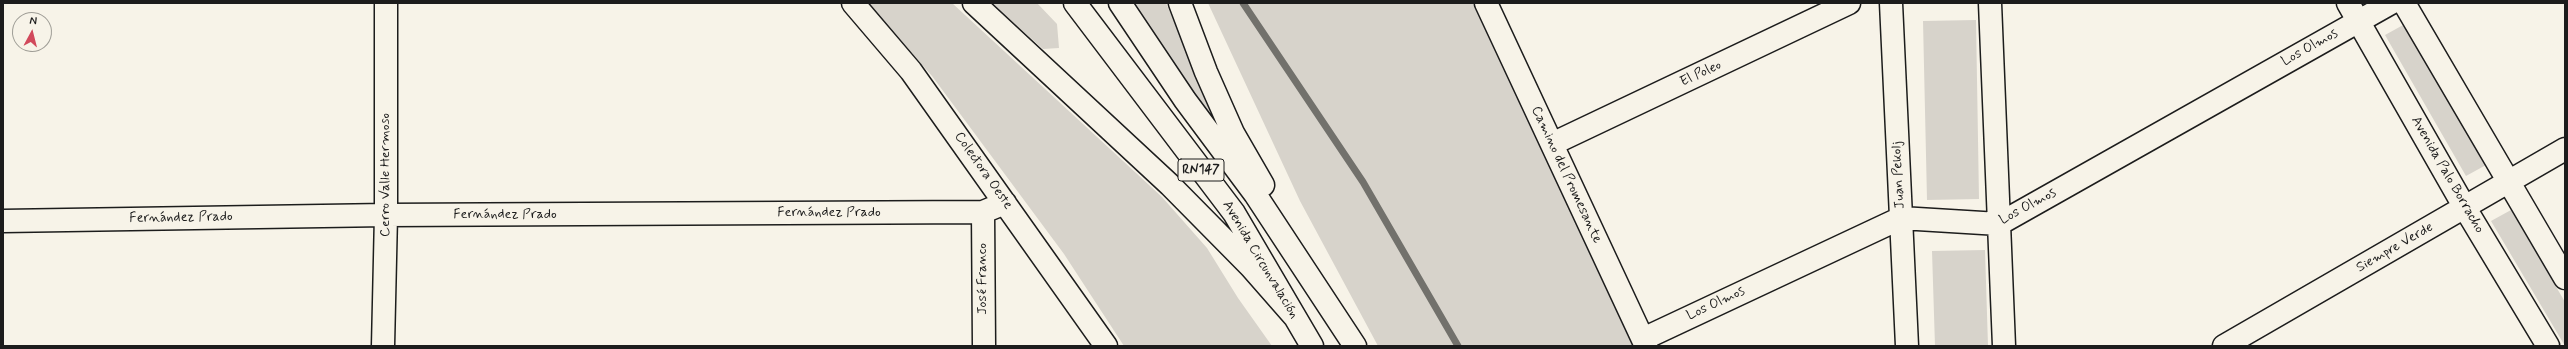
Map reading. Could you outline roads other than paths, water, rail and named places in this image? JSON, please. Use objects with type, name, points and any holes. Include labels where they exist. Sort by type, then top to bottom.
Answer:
[{"type":"main road","name":"Cerro Valle Hermoso","points":[[383,346],[386,215],[386,3]]},
{"type":"main road","name":"Colectora Oeste","points":[[853,3],[911,71],[1106,346]]},
{"type":"main road","points":[[974,3],[1170,185],[1251,267],[1294,316]]},
{"type":"main road","name":"Avenida Circunvalación","points":[[1075,3],[1234,214],[1312,346]]},
{"type":"main road","name":"Avenida Circunvalación","points":[[1120,3],[1185,100],[1255,194],[1335,313],[1355,346]]},
{"type":"main road","points":[[1180,3],[1206,72],[1233,132],[1335,313]]},
{"type":"main road","name":"Camino del Promesante","points":[[1486,3],[1645,342]]},
{"type":"main road","name":"El Poleo","points":[[1552,144],[1849,3]]},
{"type":"main road","name":"Juan Pekolj","points":[[1891,3],[1907,346]]},
{"type":"main road","points":[[1990,3],[2004,346]]},
{"type":"main road","name":"Los Olmos","points":[[1645,342],[1901,218],[1999,224],[2353,12],[2392,3]]},
{"type":"main road","points":[[2404,3],[2565,278]]},
{"type":"main road","name":"Avenida Palo Borracho","points":[[2353,12],[2465,208],[2548,346]]},
{"type":"main road","name":"Siempre Verde","points":[[2224,346],[2565,149]]},
{"type":"main road","name":"Fernández Prado","points":[[3,221],[386,215],[983,212],[1005,203]]},
{"type":"main road","name":"José Franco","points":[[983,212],[984,346]]},
{"type":"waterway","points":[[1243,3],[1363,182],[1458,346]]}]
